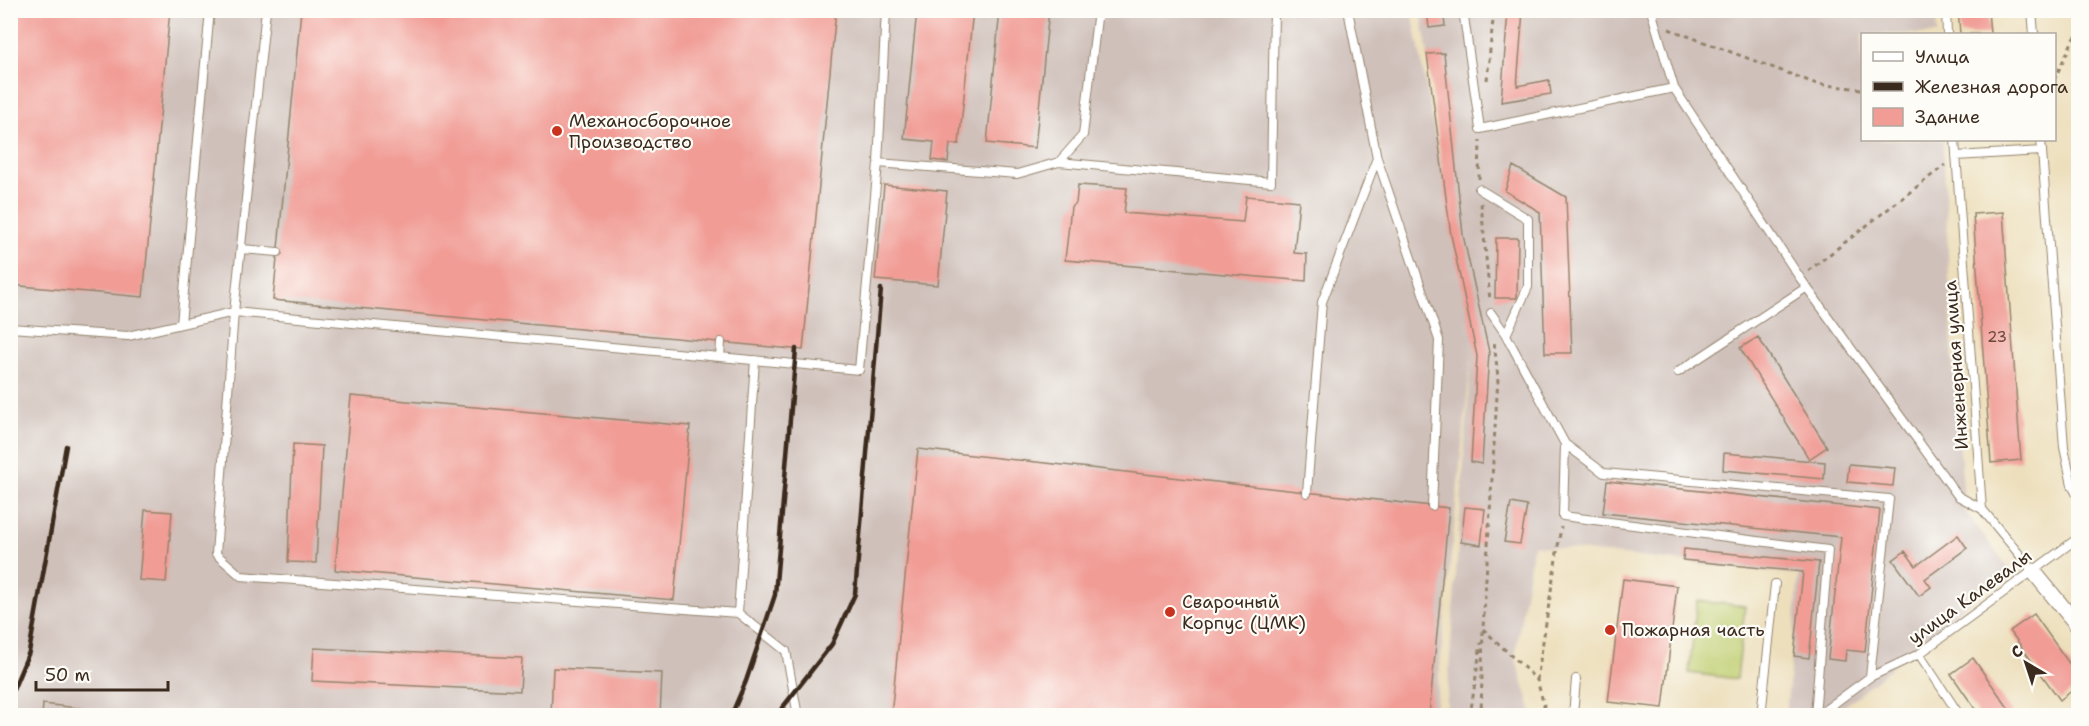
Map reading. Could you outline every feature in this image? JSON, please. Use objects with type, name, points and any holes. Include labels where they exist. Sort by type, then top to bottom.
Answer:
[{"type":"street","points":[[2033,571],[2079,626]]},
{"type":"lane","points":[[181,324],[210,10]]},
{"type":"lane","points":[[266,10],[234,312],[216,554],[242,576],[738,613],[786,651],[798,716]]},
{"type":"lane","points":[[10,328],[128,336],[234,312],[859,370],[878,163],[886,10]]},
{"type":"lane","points":[[1059,162],[1083,135],[1098,10]]},
{"type":"lane","points":[[878,163],[1017,174],[1059,162],[1271,182],[1274,10]]},
{"type":"lane","points":[[1348,10],[1377,158],[1438,340],[1432,506]]},
{"type":"lane","points":[[1463,10],[1480,129],[1674,88]]},
{"type":"lane","points":[[1651,10],[1674,88],[1800,278],[1958,496],[1982,509],[2033,571]]},
{"type":"lane","points":[[1946,10],[1947,33]]},
{"type":"lane","points":[[2032,10],[2034,33]]},
{"type":"lane","name":"Инженерная улица","points":[[1954,141],[1982,509]]},
{"type":"lane","points":[[2041,141],[2064,447],[2072,485],[2079,497]]},
{"type":"lane","points":[[1956,156],[2042,151]]},
{"type":"lane","points":[[1306,492],[1322,302],[1377,158]]},
{"type":"lane","points":[[1479,189],[1528,219],[1528,287],[1506,335]]},
{"type":"lane","points":[[241,249],[278,252]]},
{"type":"lane","points":[[1678,372],[1807,287]]},
{"type":"lane","points":[[1491,313],[1506,335],[1565,444],[1604,473],[1889,499],[1870,676]]},
{"type":"lane","points":[[720,357],[721,342]]},
{"type":"lane","points":[[738,613],[755,360]]},
{"type":"lane","points":[[1565,444],[1563,516],[1828,550],[1816,716]]},
{"type":"lane","name":"улица Калевалы","points":[[1816,716],[1870,676],[1919,654],[2079,538]]},
{"type":"lane","points":[[1761,716],[1775,584]]},
{"type":"lane","points":[[1919,654],[1960,716]]},
{"type":"lane","points":[[1573,716],[1576,679]]},
{"type":"path","points":[[1653,23],[1817,84],[1861,89]]},
{"type":"path","points":[[2056,78],[2073,40],[2079,35]]},
{"type":"path","points":[[1800,278],[1956,156]]},
{"type":"path","points":[[1546,716],[1537,680],[1563,516]]},
{"type":"path","points":[[1483,629],[1537,680]]},
{"type":"path","points":[[1470,716],[1483,629]]},
{"type":"path","points":[[1481,716],[1483,629]]},
{"type":"shaded area","points":[[10,11],[1412,11],[1473,338],[1421,11],[1936,11],[1937,33],[1861,33],[1861,141],[1943,141],[1953,365],[1965,511],[2009,569],[1834,715],[1786,715],[1799,575],[1533,545],[1515,657],[1533,715],[1446,715],[1472,346],[1435,715],[11,715]]},
{"type":"green space","points":[[1697,601],[1745,606],[1737,679],[1689,673]]},
{"type":"building","points":[[10,10],[170,10],[143,297],[10,285]]},
{"type":"building","name":"Механосборочное Производство","points":[[301,10],[836,10],[803,350],[273,300]]},
{"type":"building","points":[[917,10],[973,10],[959,144],[950,144],[948,162],[932,160],[934,142],[904,139]]},
{"type":"building","points":[[1000,10],[1049,10],[1035,148],[987,143]]},
{"type":"building","points":[[1427,10],[1443,10],[1445,26],[1429,28]]},
{"type":"building","points":[[1508,10],[1523,10],[1517,86],[1549,80],[1551,94],[1501,102]]},
{"type":"building","points":[[1958,10],[1988,10],[1990,33],[1960,33]]},
{"type":"building","points":[[1444,53],[1463,235],[1489,352],[1482,464],[1471,462],[1477,356],[1451,235],[1427,54]]},
{"type":"building","points":[[1513,166],[1566,197],[1572,353],[1545,353],[1540,212],[1505,191]]},
{"type":"building","points":[[884,185],[947,191],[938,285],[875,280]]},
{"type":"building","points":[[1078,185],[1127,188],[1124,213],[1243,222],[1246,196],[1299,201],[1294,253],[1307,254],[1306,281],[1065,260],[1071,207],[1076,203]]},
{"type":"building","points":[[2003,212],[2021,460],[1991,463],[1973,214]]},
{"type":"building","points":[[1496,238],[1518,238],[1517,298],[1495,298]]},
{"type":"building","points":[[1758,337],[1827,447],[1809,459],[1740,348]]},
{"type":"building","points":[[351,396],[690,426],[674,600],[335,570]]},
{"type":"building","points":[[293,444],[322,446],[316,563],[288,562]]},
{"type":"building","name":"Сварочный Корпус (ЦМК)","points":[[918,449],[1449,508],[1429,716],[891,716]]},
{"type":"building","points":[[1724,453],[1825,462],[1824,479],[1723,470]]},
{"type":"building","points":[[1849,464],[1895,468],[1893,486],[1847,482]]},
{"type":"building","points":[[1607,481],[1880,510],[1865,652],[1846,650],[1845,661],[1828,659],[1841,537],[1603,513]]},
{"type":"building","points":[[1511,503],[1527,506],[1520,544],[1504,542]]},
{"type":"building","points":[[1465,507],[1485,509],[1481,545],[1461,542]]},
{"type":"building","points":[[145,510],[172,512],[166,582],[139,580]]},
{"type":"building","points":[[1958,535],[1967,548],[1925,579],[1931,587],[1919,596],[1893,560],[1905,551],[1916,566]]},
{"type":"building","points":[[1684,549],[1819,562],[1809,658],[1794,656],[1803,572],[1683,560]]},
{"type":"building","points":[[1623,579],[1677,586],[1663,708],[1608,702]]},
{"type":"building","points":[[2034,614],[2078,676],[2078,686],[2060,700],[2010,631]]},
{"type":"building","points":[[314,648],[522,658],[520,691],[312,681]]},
{"type":"building","points":[[1973,658],[2014,716],[1980,716],[1951,674]]},
{"type":"building","points":[[553,668],[662,673],[660,716],[551,716]]},
{"type":"building","points":[[43,704],[131,714],[130,716],[42,716]]},
{"type":"railway","points":[[776,716],[832,644],[855,594],[881,289]]},
{"type":"railway","points":[[731,716],[746,681],[775,595],[796,349]]},
{"type":"railway","points":[[10,697],[29,652],[66,446]]},
{"type":"place","name":"Механосборочное Производство","points":[[557,131]]},
{"type":"place","name":"Сварочный Корпус (ЦМК)","points":[[1170,612]]},
{"type":"place","name":"Пожарная часть","points":[[1610,630]]}]
